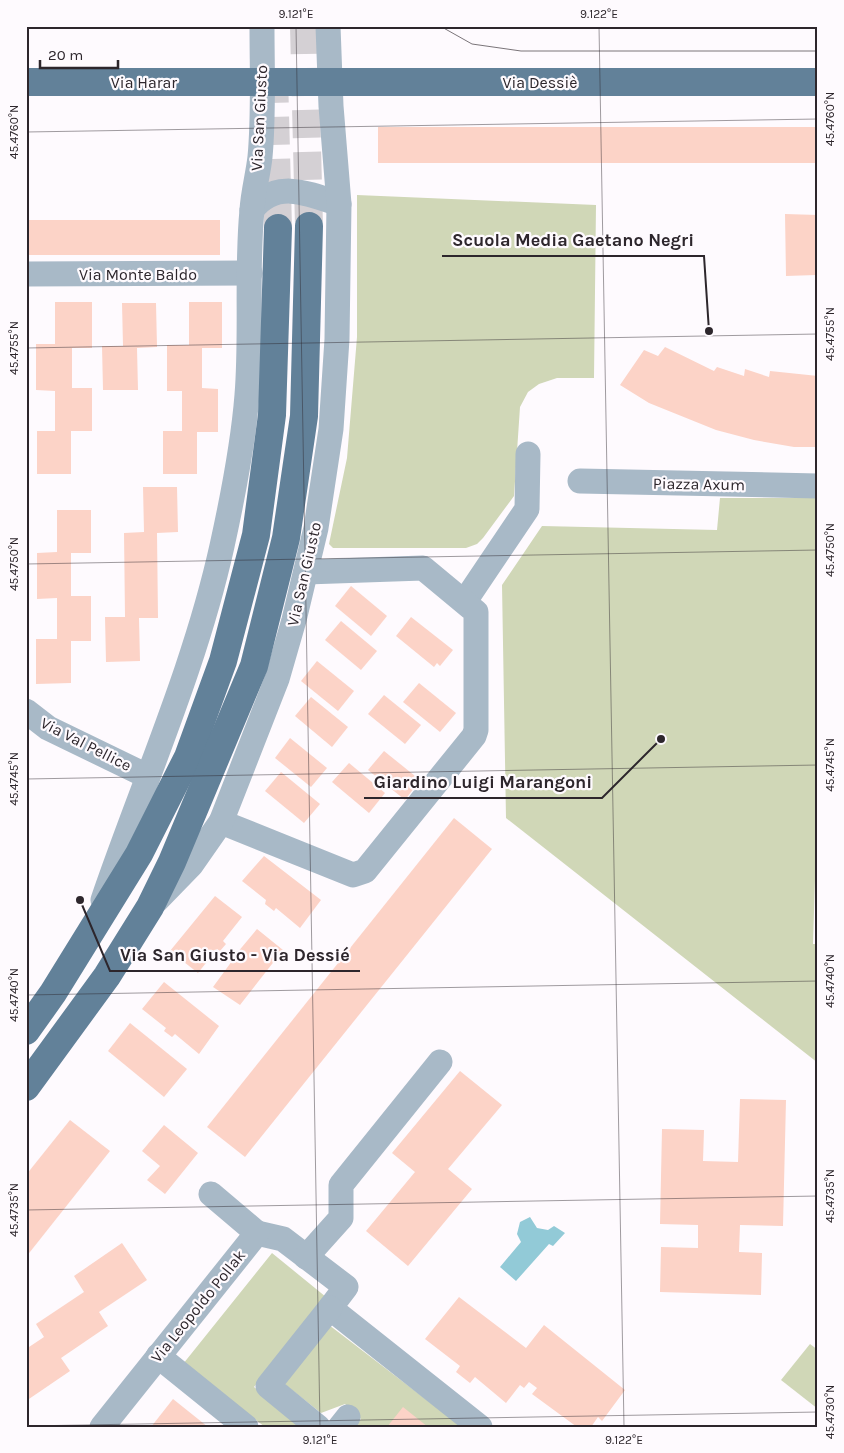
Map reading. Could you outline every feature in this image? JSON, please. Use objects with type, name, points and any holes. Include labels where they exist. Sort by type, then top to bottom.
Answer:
[{"type":"main road","name":"Via Harar","points":[[26,82],[262,82]]},
{"type":"main road","name":"Via Dessiè","points":[[262,82],[818,82]]},
{"type":"main road","name":"Via San Giusto","points":[[26,1087],[102,983],[150,907],[172,862],[254,666],[286,538],[304,416],[309,226]]},
{"type":"main road","name":"Via San Giusto","points":[[26,1031],[57,986],[139,854],[188,757],[223,661],[254,545],[272,415],[278,228]]},
{"type":"street","name":"Via San Giusto","points":[[94,926],[147,776],[182,686],[222,547],[241,447],[247,395],[252,210],[260,158],[262,26]]},
{"type":"street","name":"Via San Giusto","points":[[150,907],[191,866],[221,822],[277,679],[316,528],[332,429],[338,339],[339,204],[328,26]]},
{"type":"street","name":"Via San Giusto","points":[[252,210],[261,198],[273,192],[292,191],[339,204]]},
{"type":"street","name":"Via Monte Baldo","points":[[26,274],[250,273]]},
{"type":"street","points":[[465,601],[527,509],[528,454]]},
{"type":"street","name":"Piazza Axum","points":[[580,482],[818,486]]},
{"type":"street","points":[[221,822],[353,875],[365,872],[474,736],[476,730],[476,612],[465,601],[423,568],[306,572]]},
{"type":"street","name":"Via Val Pellice","points":[[26,711],[48,728],[147,776]]},
{"type":"street","points":[[306,1257],[341,1218],[341,1185],[440,1062]]},
{"type":"street","name":"Via Leopoldo Pollak","points":[[102,1427],[257,1233],[211,1194]]},
{"type":"street","points":[[257,1233],[284,1239],[346,1286],[268,1386],[318,1427]]},
{"type":"street","points":[[330,1308],[480,1427]]},
{"type":"street","points":[[158,1356],[246,1427]]},
{"type":"green space","points":[[357,195],[596,205],[594,378],[557,378],[539,384],[528,392],[520,407],[514,496],[483,538],[477,544],[466,548],[333,548],[329,544],[347,458],[357,337]]},
{"type":"green space","points":[[720,498],[818,498],[818,783],[813,944],[818,944],[818,1063],[506,818],[502,585],[542,526],[717,530]]},
{"type":"green space","points":[[272,1253],[326,1297],[254,1387],[305,1427],[265,1427],[183,1364]]},
{"type":"green space","points":[[329,1325],[462,1427],[354,1427],[361,1419],[345,1404],[321,1413],[282,1382]]},
{"type":"green space","points":[[810,1344],[818,1350],[818,1409],[781,1380]]},
{"type":"water","points":[[530,1217],[537,1228],[548,1230],[554,1226],[565,1233],[553,1246],[549,1244],[516,1281],[500,1267],[521,1242],[517,1234],[520,1222]]},
{"type":"building","points":[[378,127],[818,127],[818,163],[378,163]]},
{"type":"building","points":[[785,214],[818,215],[818,328],[816,275],[786,276]]},
{"type":"building","points":[[26,220],[220,220],[220,255],[26,255]]},
{"type":"building","points":[[55,302],[92,302],[92,348],[72,348],[72,388],[92,388],[92,431],[71,431],[71,474],[37,474],[37,431],[55,431],[55,391],[36,390],[36,344],[55,344]]},
{"type":"building","points":[[189,302],[222,302],[222,348],[202,348],[202,388],[218,389],[218,432],[197,432],[197,474],[163,474],[163,431],[182,431],[182,391],[167,391],[167,345],[189,345]]},
{"type":"building","points":[[122,303],[156,303],[157,347],[137,348],[138,390],[103,390],[102,346],[123,346]]},
{"type":"building","points":[[665,347],[714,371],[717,367],[744,376],[745,369],[769,377],[770,371],[818,376],[818,447],[794,447],[754,440],[716,430],[649,403],[620,385],[644,350],[658,356]]},
{"type":"building","points":[[143,487],[177,487],[178,532],[157,533],[158,618],[139,618],[140,661],[106,662],[105,617],[125,617],[124,533],[144,532]]},
{"type":"building","points":[[57,510],[91,510],[91,553],[71,553],[71,596],[91,596],[91,641],[71,641],[71,683],[36,684],[36,639],[57,639],[57,598],[37,599],[37,553],[57,552]]},
{"type":"building","points":[[351,586],[387,616],[371,636],[335,606]]},
{"type":"building","points":[[411,617],[453,650],[440,666],[437,663],[434,667],[396,636]]},
{"type":"building","points":[[341,621],[377,651],[361,670],[325,640]]},
{"type":"building","points":[[317,661],[354,691],[338,711],[301,681]]},
{"type":"building","points":[[419,683],[456,713],[440,732],[403,702]]},
{"type":"building","points":[[384,695],[421,725],[405,744],[368,714]]},
{"type":"building","points":[[311,697],[348,727],[332,747],[295,716]]},
{"type":"building","points":[[290,738],[327,768],[311,787],[275,758]]},
{"type":"building","points":[[384,751],[420,780],[405,800],[368,770]]},
{"type":"building","points":[[349,763],[385,793],[369,813],[332,782]]},
{"type":"building","points":[[281,772],[320,804],[304,823],[265,791]]},
{"type":"building","points":[[454,818],[492,849],[245,1157],[207,1127]]},
{"type":"building","points":[[264,856],[321,900],[300,928],[276,908],[274,911],[265,904],[266,900],[242,881]]},
{"type":"building","points":[[215,896],[242,917],[223,941],[226,944],[220,951],[217,949],[198,973],[170,951]]},
{"type":"building","points":[[257,929],[283,950],[240,1005],[213,987],[232,961],[229,959],[235,950],[237,953]]},
{"type":"building","points":[[164,982],[219,1026],[199,1054],[175,1034],[172,1037],[164,1031],[166,1028],[142,1009]]},
{"type":"building","points":[[130,1023],[187,1069],[164,1097],[108,1051]]},
{"type":"building","points":[[460,1071],[502,1105],[448,1169],[472,1189],[408,1266],[366,1231],[415,1172],[392,1153]]},
{"type":"building","points":[[740,1099],[786,1100],[783,1226],[740,1225],[739,1252],[762,1253],[761,1295],[660,1292],[661,1247],[698,1248],[698,1225],[660,1224],[662,1129],[704,1130],[703,1161],[738,1162]]},
{"type":"building","points":[[70,1120],[110,1151],[26,1257],[26,1175]]},
{"type":"building","points":[[164,1125],[198,1153],[165,1194],[147,1180],[160,1166],[142,1151]]},
{"type":"building","points":[[122,1243],[147,1280],[99,1312],[108,1326],[61,1358],[70,1371],[26,1401],[26,1349],[44,1337],[36,1324],[84,1292],[74,1276]]},
{"type":"building","points":[[459,1297],[526,1348],[544,1325],[625,1390],[602,1421],[598,1417],[591,1427],[577,1427],[532,1394],[537,1388],[529,1382],[524,1388],[520,1385],[506,1403],[475,1377],[470,1383],[456,1372],[460,1366],[425,1339]]},
{"type":"building","points":[[173,1399],[208,1427],[151,1427]]},
{"type":"building","points":[[403,1407],[428,1427],[387,1427]]},
{"type":"tunnel","points":[[304,26],[309,226]]},
{"type":"tunnel","points":[[274,75],[278,228]]},
{"type":"tram line","points":[[440,26],[472,44],[521,51],[818,51]]},
{"type":"place","name":"Scuola Media Gaetano Negri","points":[[709,331]]},
{"type":"place","name":"Giardino Luigi Marangoni","points":[[661,739]]},
{"type":"place","name":"Via San Giusto - Via Dessié","points":[[80,900]]}]
